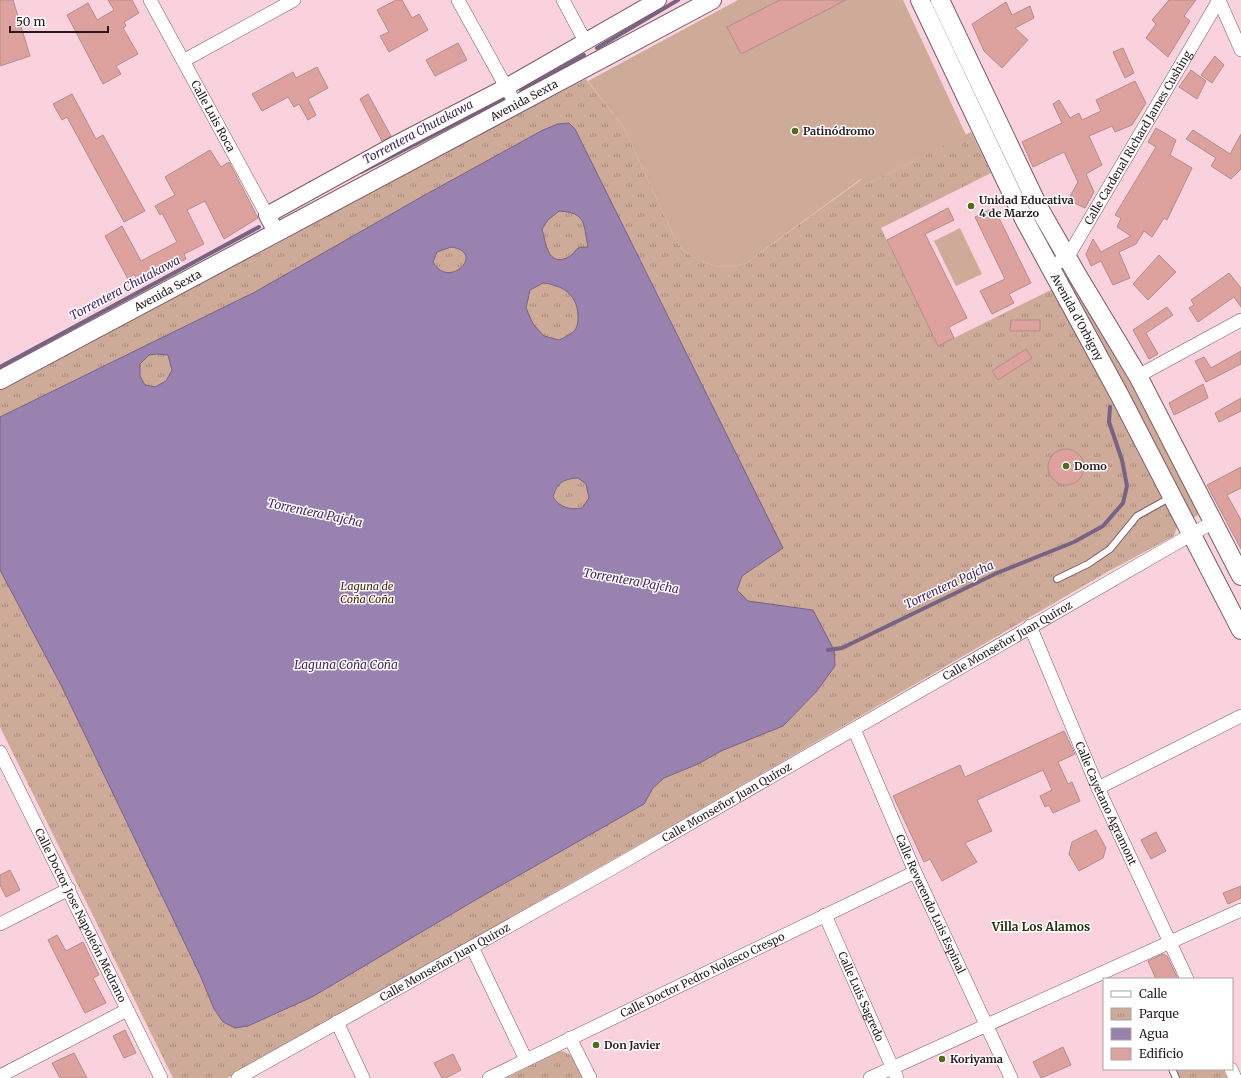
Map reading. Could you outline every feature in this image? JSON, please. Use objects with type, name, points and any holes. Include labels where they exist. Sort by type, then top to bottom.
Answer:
[{"type":"main road","name":"Avenida d'Orbigny","points":[[920,0],[1024,219],[1120,396],[1241,630]]},
{"type":"main road","name":"Avenida d'Orbigny","points":[[940,0],[1040,210],[1138,376],[1241,576]]},
{"type":"main road","name":"Avenida Sexta","points":[[0,380],[276,232],[330,190],[511,96],[596,61],[701,3]]},
{"type":"street","name":"Calle Luis Roca","points":[[150,0],[276,232]]},
{"type":"street","points":[[183,61],[294,0]]},
{"type":"street","points":[[458,0],[511,96]]},
{"type":"street","points":[[563,0],[585,40]]},
{"type":"street","name":"Avenida Sexta","points":[[511,96],[585,40],[658,0]]},
{"type":"street","points":[[1219,0],[1241,50]]},
{"type":"street","name":"Calle Cardenal Richard James Cushing","points":[[1050,268],[1067,258],[1219,0]]},
{"type":"street","name":"Avenida Sexta","points":[[267,215],[330,190]]},
{"type":"street","points":[[1138,376],[1241,320]]},
{"type":"street","name":"Calle Monseñor Juan Quiroz","points":[[238,1078],[472,947],[1213,522]]},
{"type":"street","name":"Calle Cayetano Agramont","points":[[1030,626],[1098,788],[1186,978]]},
{"type":"street","points":[[1098,788],[1241,716]]},
{"type":"street","name":"Calle Reverendo Luis Espinal","points":[[854,729],[915,872],[1011,1078]]},
{"type":"street","name":"Calle Doctor Jose Napoleón Medrano","points":[[0,752],[4,768],[69,889],[161,1078]]},
{"type":"street","name":"Calle Doctor Pedro Nolasco Crespo","points":[[489,1078],[915,872]]},
{"type":"street","points":[[0,924],[69,889]]},
{"type":"street","points":[[870,1078],[894,1073],[987,1024],[1241,910]]},
{"type":"street","name":"Calle Luis Sagredo","points":[[825,915],[894,1073]]},
{"type":"street","points":[[472,947],[526,1060]]},
{"type":"street","points":[[0,1076],[127,1010]]},
{"type":"street","points":[[338,1022],[363,1078]]},
{"type":"street","points":[[570,1038],[590,1078]]},
{"type":"lane","points":[[1057,579],[1088,564],[1110,549],[1137,516],[1172,497]]},
{"type":"green space","name":"Patinódromo","points":[[738,0],[903,0],[966,135],[865,185],[861,179],[746,263],[732,267],[715,266],[692,257],[683,250],[676,241],[624,128],[588,81]]},
{"type":"green space","name":"Laguna Coña Coña","points":[[586,79],[624,128],[676,241],[683,250],[692,257],[715,266],[732,267],[746,263],[862,179],[865,185],[971,132],[991,173],[881,228],[938,346],[1053,289],[1177,527],[1174,536],[1109,571],[672,826],[227,1078],[173,1078],[0,727],[0,390],[348,201]]},
{"type":"green space","points":[[960,228],[982,274],[956,286],[934,241]]},
{"type":"green space","points":[[1070,277],[1132,386],[1199,514],[1192,519],[1066,279]]},
{"type":"green space","points":[[560,1051],[569,1054],[572,1057],[583,1078],[506,1078]]},
{"type":"green space","points":[[1175,1070],[1223,1070],[1227,1078],[1179,1078]]},
{"type":"water","name":"Laguna Coña Coña","points":[[569,123],[575,129],[783,548],[742,576],[737,590],[748,601],[813,610],[834,650],[835,666],[816,692],[783,726],[721,751],[698,764],[664,778],[653,788],[644,804],[472,902],[312,997],[248,1026],[235,1028],[223,1022],[214,1009],[200,975],[62,687],[0,570],[0,417],[255,292],[423,196],[543,130],[558,124]],"holes":[[[559,211],[575,214],[579,217],[584,226],[588,247],[578,248],[569,257],[556,259],[552,256],[546,246],[542,229],[548,220]],[[451,247],[461,250],[466,256],[465,262],[462,267],[448,273],[440,270],[433,262],[437,252]],[[543,283],[562,288],[567,292],[575,301],[577,308],[578,322],[575,330],[559,340],[544,336],[533,324],[526,308],[530,290]],[[149,355],[168,355],[172,370],[166,381],[155,387],[145,385],[140,376],[140,364]],[[578,478],[586,484],[589,498],[582,508],[573,509],[562,506],[553,497],[559,485],[565,480]]]},
{"type":"building","points":[[0,0],[13,0],[30,56],[0,66]]},
{"type":"building","points":[[108,0],[132,0],[139,13],[124,22],[126,26],[123,28],[138,54],[116,66],[121,74],[103,84],[67,15],[88,3],[97,20],[114,10]]},
{"type":"building","points":[[396,0],[402,0],[412,18],[419,14],[428,30],[389,52],[380,36],[389,32],[377,10]]},
{"type":"building","points":[[780,0],[846,0],[741,54],[727,27]]},
{"type":"building","points":[[1169,0],[1196,0],[1184,16],[1190,21],[1168,57],[1146,38],[1156,24],[1152,20]]},
{"type":"building","points":[[1006,2],[1012,15],[1030,6],[1034,18],[1015,28],[1028,40],[1002,68],[984,51],[972,24]]},
{"type":"building","points":[[458,43],[467,60],[435,76],[426,60]]},
{"type":"building","points":[[1123,48],[1134,73],[1125,78],[1113,52]]},
{"type":"building","points":[[1215,56],[1224,65],[1212,83],[1201,75]]},
{"type":"building","points":[[317,67],[328,88],[308,99],[316,115],[308,120],[299,104],[294,107],[288,97],[262,111],[252,94],[293,72],[296,78]]},
{"type":"building","points":[[1191,70],[1206,81],[1197,99],[1179,87]]},
{"type":"building","points":[[1135,81],[1146,103],[1132,125],[1115,132],[1112,126],[1089,136],[1102,165],[1086,174],[1094,192],[1085,208],[1068,200],[1078,182],[1064,152],[1033,167],[1022,142],[1062,123],[1053,104],[1059,100],[1070,118],[1079,113],[1082,120],[1101,111],[1096,100]]},
{"type":"building","points":[[72,94],[96,139],[103,135],[145,211],[124,222],[67,117],[62,120],[53,104]]},
{"type":"building","points":[[368,94],[391,136],[382,141],[360,99]]},
{"type":"building","points":[[1156,128],[1176,140],[1170,155],[1192,168],[1167,220],[1164,218],[1152,237],[1144,231],[1136,244],[1119,252],[1130,278],[1113,285],[1101,261],[1091,266],[1086,254],[1093,239],[1101,252],[1131,236],[1117,227],[1121,218],[1115,215],[1156,147],[1148,142]]},
{"type":"building","points":[[1193,130],[1230,154],[1241,134],[1241,169],[1231,179],[1211,166],[1216,158],[1186,139]]},
{"type":"building","points":[[210,150],[221,167],[229,162],[258,218],[224,239],[205,201],[187,210],[204,244],[184,254],[186,259],[139,283],[134,274],[128,279],[105,236],[122,226],[141,261],[177,242],[162,213],[160,215],[155,206],[175,195],[165,177]]},
{"type":"building","points":[[948,208],[954,220],[925,234],[967,318],[949,327],[954,338],[938,346],[887,240]]},
{"type":"building","points":[[994,208],[1031,283],[1009,294],[1014,303],[992,314],[980,291],[1005,279],[975,217]]},
{"type":"building","points":[[1159,255],[1176,272],[1148,300],[1133,284]]},
{"type":"building","points":[[1229,273],[1241,288],[1241,307],[1234,297],[1198,322],[1189,308],[1194,305],[1191,300]]},
{"type":"building","points":[[1167,307],[1173,315],[1146,333],[1158,354],[1149,359],[1133,330]]},
{"type":"building","points":[[1011,320],[1040,320],[1040,331],[1010,331]]},
{"type":"building","points":[[1026,349],[1032,358],[998,380],[992,371]]},
{"type":"building","points":[[1241,351],[1241,364],[1206,382],[1195,361],[1204,357],[1211,368]]},
{"type":"building","points":[[1203,384],[1208,398],[1174,415],[1169,403]]},
{"type":"building","points":[[1241,398],[1241,411],[1219,422],[1215,413]]},
{"type":"building","name":"Domo","points":[[1066,449],[1076,452],[1081,457],[1084,467],[1081,477],[1076,482],[1066,485],[1056,482],[1051,477],[1048,467],[1051,457],[1056,452]]},
{"type":"building","points":[[1241,467],[1241,488],[1227,495],[1241,520],[1241,549],[1207,485]]},
{"type":"building","points":[[1064,731],[1075,754],[1058,762],[1068,784],[1072,782],[1080,801],[1053,813],[1049,805],[1045,807],[1040,796],[1052,790],[1043,770],[977,800],[992,831],[965,843],[977,862],[942,881],[930,859],[924,862],[893,796],[960,765],[965,777]]},
{"type":"building","points":[[1096,830],[1106,848],[1103,858],[1079,871],[1069,854],[1072,842]]},
{"type":"building","points":[[1156,832],[1166,851],[1151,859],[1141,840]]},
{"type":"building","points":[[10,870],[20,890],[6,897],[0,885],[0,875]]},
{"type":"building","points":[[1241,886],[1241,898],[1228,904],[1223,893]]},
{"type":"building","points":[[57,935],[66,951],[83,942],[99,975],[93,978],[106,1003],[85,1013],[48,940]]},
{"type":"building","points":[[1163,954],[1167,956],[1178,978],[1156,978],[1148,961]]},
{"type":"building","points":[[125,1030],[136,1053],[124,1058],[113,1036]]},
{"type":"building","points":[[1063,1047],[1071,1065],[1041,1078],[1033,1062]]},
{"type":"building","points":[[74,1053],[87,1078],[60,1078],[52,1063]]},
{"type":"building","points":[[453,1054],[461,1070],[446,1078],[442,1078],[434,1063]]},
{"type":"waterway","name":"Torrentera Chutakawa","points":[[597,48],[678,0]]},
{"type":"waterway","name":"Torrentera Chutakawa","points":[[521,90],[584,55]]},
{"type":"waterway","name":"Torrentera Chutakawa","points":[[361,172],[503,99]]},
{"type":"waterway","name":"Torrentera Chutakawa","points":[[0,367],[259,227]]},
{"type":"waterway","name":"Torrentera Pajcha","points":[[828,650],[842,648],[997,573],[1074,542],[1103,526],[1123,503],[1127,486],[1122,460],[1109,422],[1110,407]]},
{"type":"place","name":"Patinódromo","points":[[795,131]]},
{"type":"place","name":"Unidad Educativa 4 de Marzo","points":[[971,206]]},
{"type":"place","name":"Domo","points":[[1066,466]]},
{"type":"place","name":"Don Javier","points":[[596,1045]]},
{"type":"place","name":"Koriyama","points":[[942,1059]]},
{"type":"district","name":"Villa Los Alamos","points":[[1041,927]]},
{"type":"park label","name":"Laguna de Coña Coña","points":[[367,592]]}]
